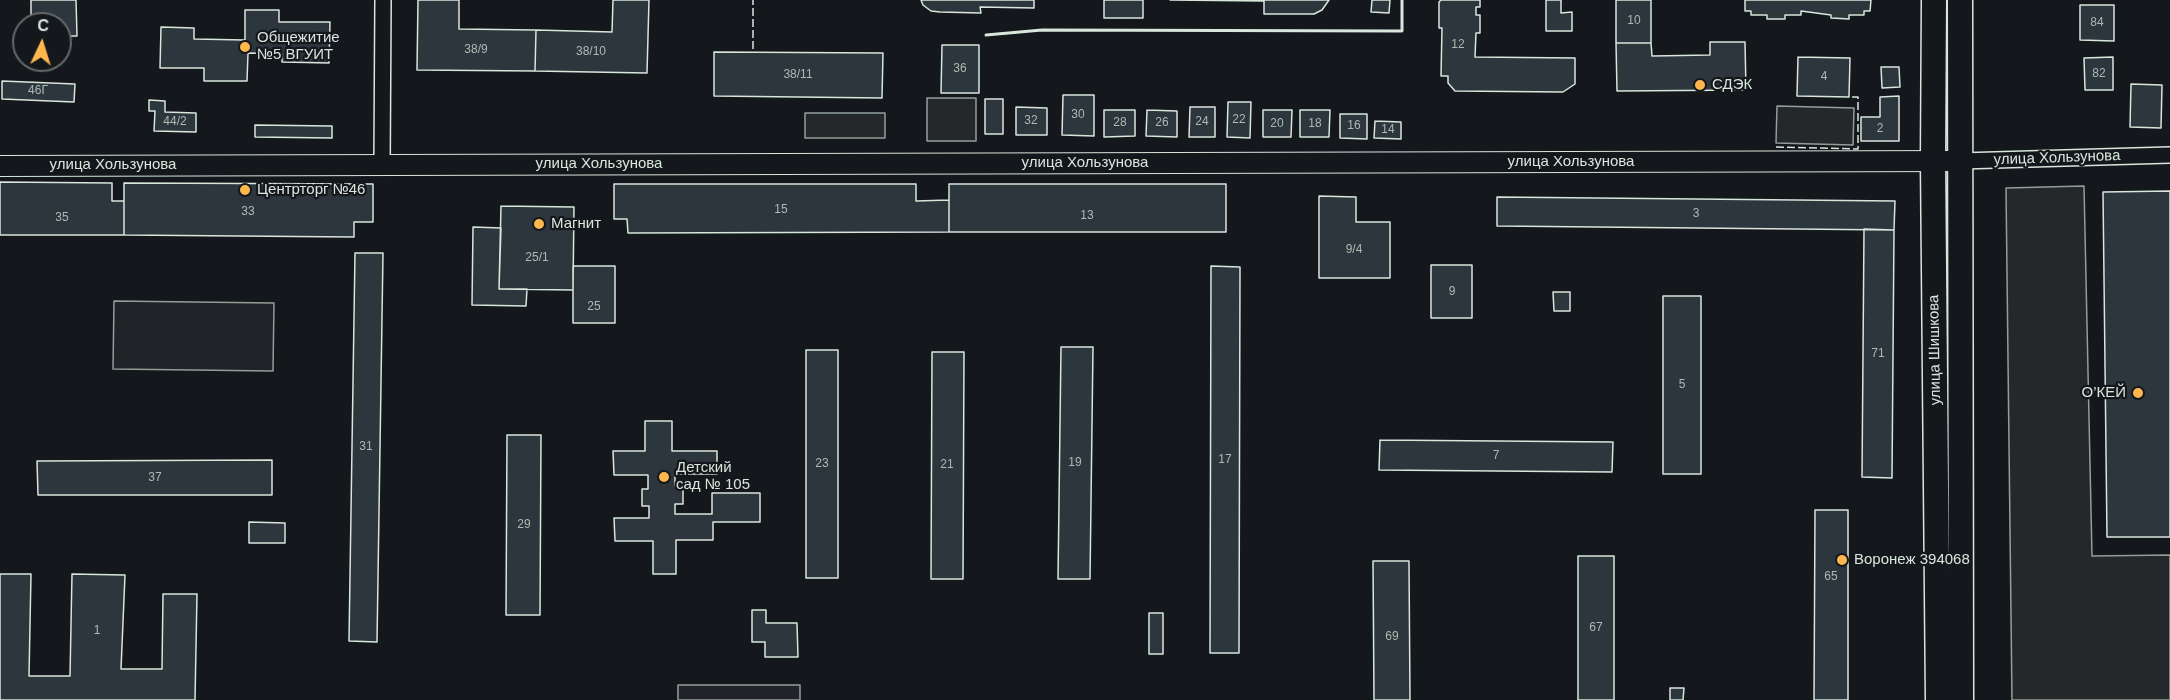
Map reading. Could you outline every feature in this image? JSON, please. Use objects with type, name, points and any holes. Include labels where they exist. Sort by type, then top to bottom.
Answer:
[{"type":"main road","name":"улица Шишкова","points":[[1934,0],[1933,160],[1938,700]]},
{"type":"main road","name":"улица Шишкова","points":[[1960,0],[1961,700]]},
{"type":"street","points":[[382,165],[383,0]]},
{"type":"street","name":"улица Хользунова","points":[[0,166],[1960,161],[2170,155]]},
{"type":"shaded area","points":[[927,98],[976,98],[976,141],[927,141]]},
{"type":"shaded area","points":[[1777,106],[1854,108],[1853,145],[1776,143]]},
{"type":"shaded area","points":[[805,113],[885,113],[885,138],[805,138]]},
{"type":"shaded area","points":[[2084,186],[2092,556],[2170,555],[2170,700],[2012,700],[2006,188]]},
{"type":"shaded area","points":[[114,301],[274,303],[273,371],[113,369]]},
{"type":"shaded area","points":[[678,685],[800,685],[800,700],[678,700]]},
{"type":"building","points":[[31,0],[76,0],[77,36],[72,36],[72,12],[31,12]]},
{"type":"building","points":[[418,0],[459,0],[459,29],[536,30],[535,71],[417,70]]},
{"type":"building","points":[[613,0],[649,0],[647,73],[535,71],[536,30],[612,32]]},
{"type":"building","points":[[921,0],[1034,0],[1034,8],[980,7],[981,13],[940,12],[931,11],[923,5]]},
{"type":"building","points":[[1104,0],[1143,0],[1143,18],[1104,18]]},
{"type":"building","points":[[1170,0],[1329,0],[1322,10],[1314,14],[1264,14],[1264,1]]},
{"type":"building","points":[[1372,0],[1390,0],[1389,13],[1371,12]]},
{"type":"building","points":[[1441,0],[1480,0],[1480,7],[1476,7],[1476,15],[1480,15],[1480,33],[1476,33],[1475,57],[1575,58],[1575,84],[1563,92],[1455,91],[1448,83],[1448,76],[1441,76],[1442,28],[1439,28],[1439,2]]},
{"type":"building","points":[[1546,0],[1561,0],[1561,13],[1572,12],[1572,31],[1546,31]]},
{"type":"building","points":[[1616,0],[1651,0],[1651,43],[1616,43]]},
{"type":"building","points":[[1745,0],[1871,0],[1870,11],[1864,11],[1864,15],[1849,15],[1849,19],[1831,18],[1831,15],[1801,11],[1801,15],[1785,15],[1785,19],[1767,19],[1767,15],[1751,15],[1751,11],[1745,11]]},
{"type":"building","points":[[2080,5],[2114,5],[2114,41],[2080,40]]},
{"type":"building","name":"Общежитие №5 ВГУИТ","points":[[245,10],[279,10],[279,22],[330,22],[329,63],[282,62],[282,54],[248,53],[247,81],[204,81],[204,68],[160,68],[161,27],[194,28],[194,39],[245,40]]},
{"type":"building","points":[[1710,42],[1745,42],[1746,90],[1617,91],[1616,43],[1651,43],[1652,56],[1710,55]]},
{"type":"building","points":[[942,45],[979,45],[979,93],[941,93]]},
{"type":"building","points":[[714,52],[883,53],[882,98],[714,96]]},
{"type":"building","points":[[1798,57],[1850,58],[1849,97],[1797,96]]},
{"type":"building","points":[[2113,57],[2113,90],[2085,90],[2084,58]]},
{"type":"building","points":[[1881,67],[1899,67],[1900,87],[1882,88]]},
{"type":"building","points":[[2,81],[75,84],[74,102],[2,99]]},
{"type":"building","points":[[2131,84],[2162,85],[2161,128],[2130,127]]},
{"type":"building","points":[[1063,95],[1094,95],[1094,136],[1062,135]]},
{"type":"building","points":[[1899,96],[1899,141],[1861,141],[1861,117],[1880,117],[1880,97]]},
{"type":"building","points":[[985,99],[1003,99],[1003,134],[985,134]]},
{"type":"building","points":[[149,100],[165,101],[165,112],[196,113],[196,132],[154,131],[155,111],[149,111]]},
{"type":"building","points":[[1228,102],[1251,102],[1250,138],[1227,137]]},
{"type":"building","points":[[1016,107],[1047,108],[1047,135],[1016,135]]},
{"type":"building","points":[[1190,107],[1215,107],[1215,137],[1189,137]]},
{"type":"building","points":[[1104,110],[1135,110],[1135,136],[1104,137]]},
{"type":"building","points":[[1147,110],[1177,111],[1177,137],[1146,136]]},
{"type":"building","points":[[1263,110],[1292,110],[1291,137],[1263,137]]},
{"type":"building","points":[[1300,110],[1330,110],[1329,137],[1300,137]]},
{"type":"building","points":[[1340,114],[1367,114],[1367,139],[1340,138]]},
{"type":"building","points":[[1375,121],[1401,122],[1401,139],[1374,138]]},
{"type":"building","points":[[255,125],[332,126],[332,138],[255,137]]},
{"type":"building","points":[[0,182],[112,183],[112,201],[124,201],[124,235],[0,235]]},
{"type":"building","points":[[124,183],[373,184],[373,222],[354,222],[354,237],[124,235]]},
{"type":"building","points":[[614,184],[916,184],[916,201],[949,200],[949,232],[628,233],[627,219],[614,219]]},
{"type":"building","points":[[949,184],[1226,184],[1226,232],[949,232]]},
{"type":"building","name":"О’КЕЙ","points":[[2170,191],[2170,537],[2107,537],[2103,192]]},
{"type":"building","points":[[1319,196],[1356,197],[1356,222],[1390,222],[1390,278],[1319,278]]},
{"type":"building","points":[[1497,197],[1895,201],[1894,230],[1497,226]]},
{"type":"building","points":[[501,206],[574,207],[573,290],[499,289]]},
{"type":"building","points":[[473,227],[501,228],[499,289],[527,289],[526,306],[472,305]]},
{"type":"building","points":[[1864,229],[1894,230],[1892,478],[1862,477]]},
{"type":"building","points":[[355,253],[383,253],[377,642],[349,641]]},
{"type":"building","points":[[1431,265],[1472,265],[1472,318],[1431,318]]},
{"type":"building","points":[[573,266],[615,266],[615,323],[573,323]]},
{"type":"building","points":[[1211,266],[1240,267],[1239,653],[1210,653]]},
{"type":"building","points":[[1553,292],[1570,292],[1570,311],[1554,311]]},
{"type":"building","points":[[1663,296],[1701,296],[1701,474],[1663,474]]},
{"type":"building","points":[[1061,347],[1093,347],[1090,579],[1058,579]]},
{"type":"building","points":[[806,350],[838,350],[838,578],[806,578]]},
{"type":"building","points":[[932,352],[964,352],[963,579],[931,579]]},
{"type":"building","points":[[645,421],[672,421],[672,451],[717,451],[717,474],[675,474],[675,486],[683,486],[683,504],[675,504],[675,514],[712,514],[712,493],[760,493],[760,522],[713,522],[713,540],[676,540],[676,574],[653,574],[653,541],[615,541],[614,518],[649,518],[649,506],[642,506],[642,489],[648,489],[648,475],[614,475],[613,451],[645,451]]},
{"type":"building","points":[[507,435],[541,435],[540,615],[506,615]]},
{"type":"building","points":[[1380,440],[1613,442],[1612,472],[1379,470]]},
{"type":"building","points":[[272,460],[272,495],[38,495],[37,461]]},
{"type":"building","points":[[1815,510],[1848,510],[1848,700],[1814,700]]},
{"type":"building","points":[[249,522],[285,523],[285,543],[249,543]]},
{"type":"building","points":[[1578,556],[1614,556],[1614,700],[1578,700]]},
{"type":"building","points":[[1373,561],[1409,561],[1410,700],[1374,700]]},
{"type":"building","points":[[0,574],[31,574],[29,676],[70,676],[72,574],[125,575],[121,669],[162,669],[163,594],[197,594],[195,700],[0,700]]},
{"type":"building","points":[[752,610],[766,610],[766,623],[797,623],[798,657],[765,657],[765,642],[752,642]]},
{"type":"building","points":[[1149,613],[1163,613],[1163,654],[1149,654]]},
{"type":"building","points":[[1670,688],[1684,688],[1683,700],[1670,700]]},
{"type":"fence","points":[[753,0],[753,49]]},
{"type":"fence","points":[[1776,147],[1858,149],[1858,97],[1849,97]]},
{"type":"wall","points":[[986,35],[1042,30],[1402,31],[1402,0]]},
{"type":"place","name":"Общежитие №5 ВГУИТ","points":[[245,47]]},
{"type":"place","name":"СДЭК","points":[[1700,85]]},
{"type":"place","name":"Центрторг №46","points":[[245,190]]},
{"type":"place","name":"Магнит","points":[[539,224]]},
{"type":"place","name":"О’КЕЙ","points":[[2138,393]]},
{"type":"place","name":"Детский сад № 105","points":[[664,477]]},
{"type":"place","name":"Воронеж 394068","points":[[1842,560]]}]
